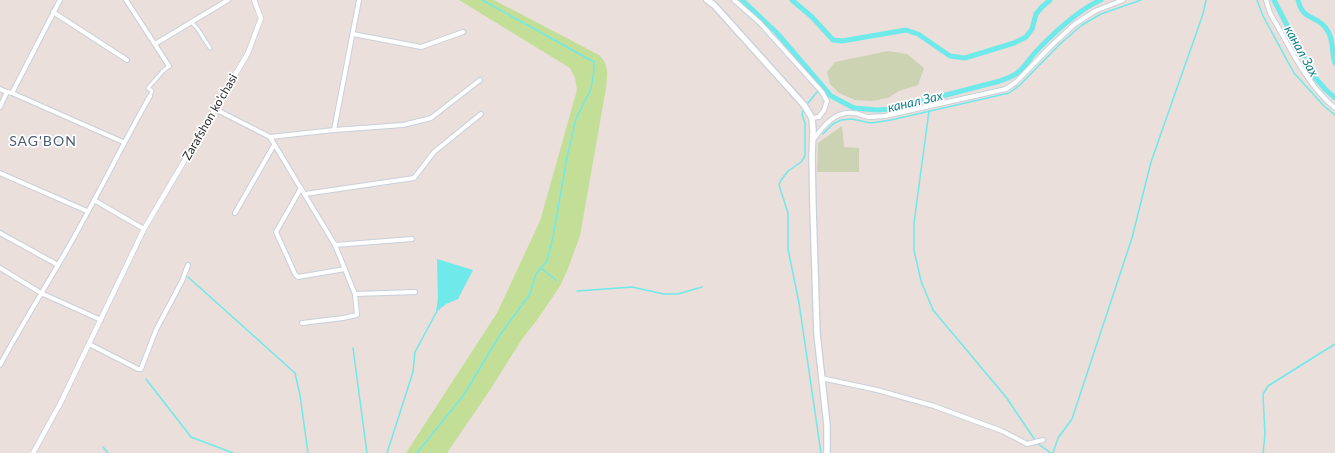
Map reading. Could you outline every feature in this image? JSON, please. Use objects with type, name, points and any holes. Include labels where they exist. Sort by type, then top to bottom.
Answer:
[{"type":"main road","points":[[707,0],[714,5],[801,102],[812,118],[813,216],[817,334],[826,425],[827,453]]},
{"type":"street","points":[[0,107],[10,93],[60,0]]},
{"type":"street","points":[[0,365],[1,359],[58,265],[150,96],[152,91],[148,88],[169,66],[126,0]]},
{"type":"street","points":[[155,44],[228,0]]},
{"type":"street","name":"Zarafshon ko'chasi","points":[[33,453],[61,402],[144,230],[248,53],[261,18],[254,0]]},
{"type":"street","points":[[334,130],[359,0]]},
{"type":"street","points":[[734,0],[760,23],[822,92],[827,101],[824,110],[819,117],[812,118]]},
{"type":"street","points":[[813,140],[822,127],[831,119],[844,113],[854,113],[868,117],[885,116],[1006,88],[1016,82],[1075,24],[1094,11],[1123,0]]},
{"type":"street","points":[[1266,0],[1270,13],[1310,82],[1326,101],[1335,108]]},
{"type":"street","points":[[54,12],[127,60]]},
{"type":"street","points":[[192,22],[210,48]]},
{"type":"street","points":[[353,34],[421,47],[463,32]]},
{"type":"street","points":[[215,109],[270,137],[334,130],[403,125],[431,118],[480,80]]},
{"type":"street","points":[[0,89],[124,142]]},
{"type":"street","points":[[305,194],[414,178],[434,152],[481,114]]},
{"type":"street","points":[[819,117],[822,127]]},
{"type":"street","points":[[270,137],[335,245],[355,294],[357,315],[302,323]]},
{"type":"street","points":[[235,213],[274,145]]},
{"type":"street","points":[[0,173],[87,211]]},
{"type":"street","points":[[301,188],[276,232],[295,274],[298,277],[345,270]]},
{"type":"street","points":[[94,200],[144,230]]},
{"type":"street","points":[[0,233],[58,265]]},
{"type":"street","points":[[335,245],[412,239]]},
{"type":"street","points":[[89,344],[138,369],[142,369],[156,330],[182,281],[188,265]]},
{"type":"street","points":[[0,268],[40,293],[101,320]]},
{"type":"street","points":[[355,294],[415,292]]},
{"type":"street","points":[[821,378],[877,390],[934,406],[1002,432],[1027,444],[1043,440]]},
{"type":"green space","points":[[459,0],[494,0],[599,55],[606,67],[606,88],[580,236],[560,286],[522,339],[490,390],[447,453],[406,453],[497,313],[540,221],[577,90],[575,78],[570,68]]},
{"type":"green space","points":[[888,51],[907,54],[924,68],[918,85],[899,91],[888,98],[872,101],[855,100],[839,93],[830,84],[827,72],[835,62]]},
{"type":"green space","points":[[842,126],[844,147],[859,148],[859,172],[817,172],[818,143]]},
{"type":"water","points":[[437,259],[473,270],[458,299],[446,304],[436,312],[438,298]]},
{"type":"waterway","points":[[417,453],[463,396],[500,335],[530,294],[536,274],[547,261],[553,237],[567,157],[576,119],[591,89],[594,70],[594,62],[482,0]]},
{"type":"waterway","name":"канал Зах","points":[[742,0],[777,33],[831,96],[854,108],[877,110],[892,109],[1011,77],[1022,69],[1033,55],[1065,24],[1083,10],[1101,0]]},
{"type":"waterway","points":[[792,0],[812,17],[833,40],[842,41],[906,30],[918,34],[950,56],[965,58],[1014,43],[1026,37],[1032,29],[1036,14],[1050,0]]},
{"type":"waterway","points":[[823,134],[833,124],[841,120],[852,119],[871,123],[891,120],[1009,93],[1020,85],[1060,44],[1082,25],[1101,14],[1141,0]]},
{"type":"waterway","points":[[1053,453],[1058,438],[1072,419],[1132,238],[1151,162],[1203,14],[1206,0]]},
{"type":"waterway","points":[[1257,0],[1263,16],[1294,73],[1324,106],[1335,115]]},
{"type":"waterway","name":"канал Зах","points":[[1274,0],[1312,74],[1335,98]]},
{"type":"waterway","points":[[1298,0],[1303,11],[1321,23],[1328,31],[1335,63]]},
{"type":"waterway","points":[[808,103],[822,86]]},
{"type":"waterway","points":[[803,110],[802,115],[805,123],[805,156],[801,162],[788,171],[779,185],[788,213],[788,249],[799,303],[821,453]]},
{"type":"waterway","points":[[929,111],[914,223],[914,250],[921,281],[933,310],[1006,397],[1035,440]]},
{"type":"waterway","points":[[542,269],[556,280]]},
{"type":"waterway","points":[[188,277],[295,373],[300,395],[308,453]]},
{"type":"waterway","points":[[577,291],[632,287],[664,294],[678,294],[702,287]]},
{"type":"waterway","points":[[387,453],[413,372],[415,352],[437,311]]},
{"type":"waterway","points":[[1263,453],[1265,435],[1263,394],[1268,386],[1335,344]]},
{"type":"waterway","points":[[353,348],[367,453]]},
{"type":"waterway","points":[[146,379],[191,437],[233,453]]},
{"type":"waterway","points":[[1037,443],[1051,453]]},
{"type":"waterway","points":[[103,447],[108,453]]},
{"type":"district","name":"SAG'BON","points":[[43,141]]}]
